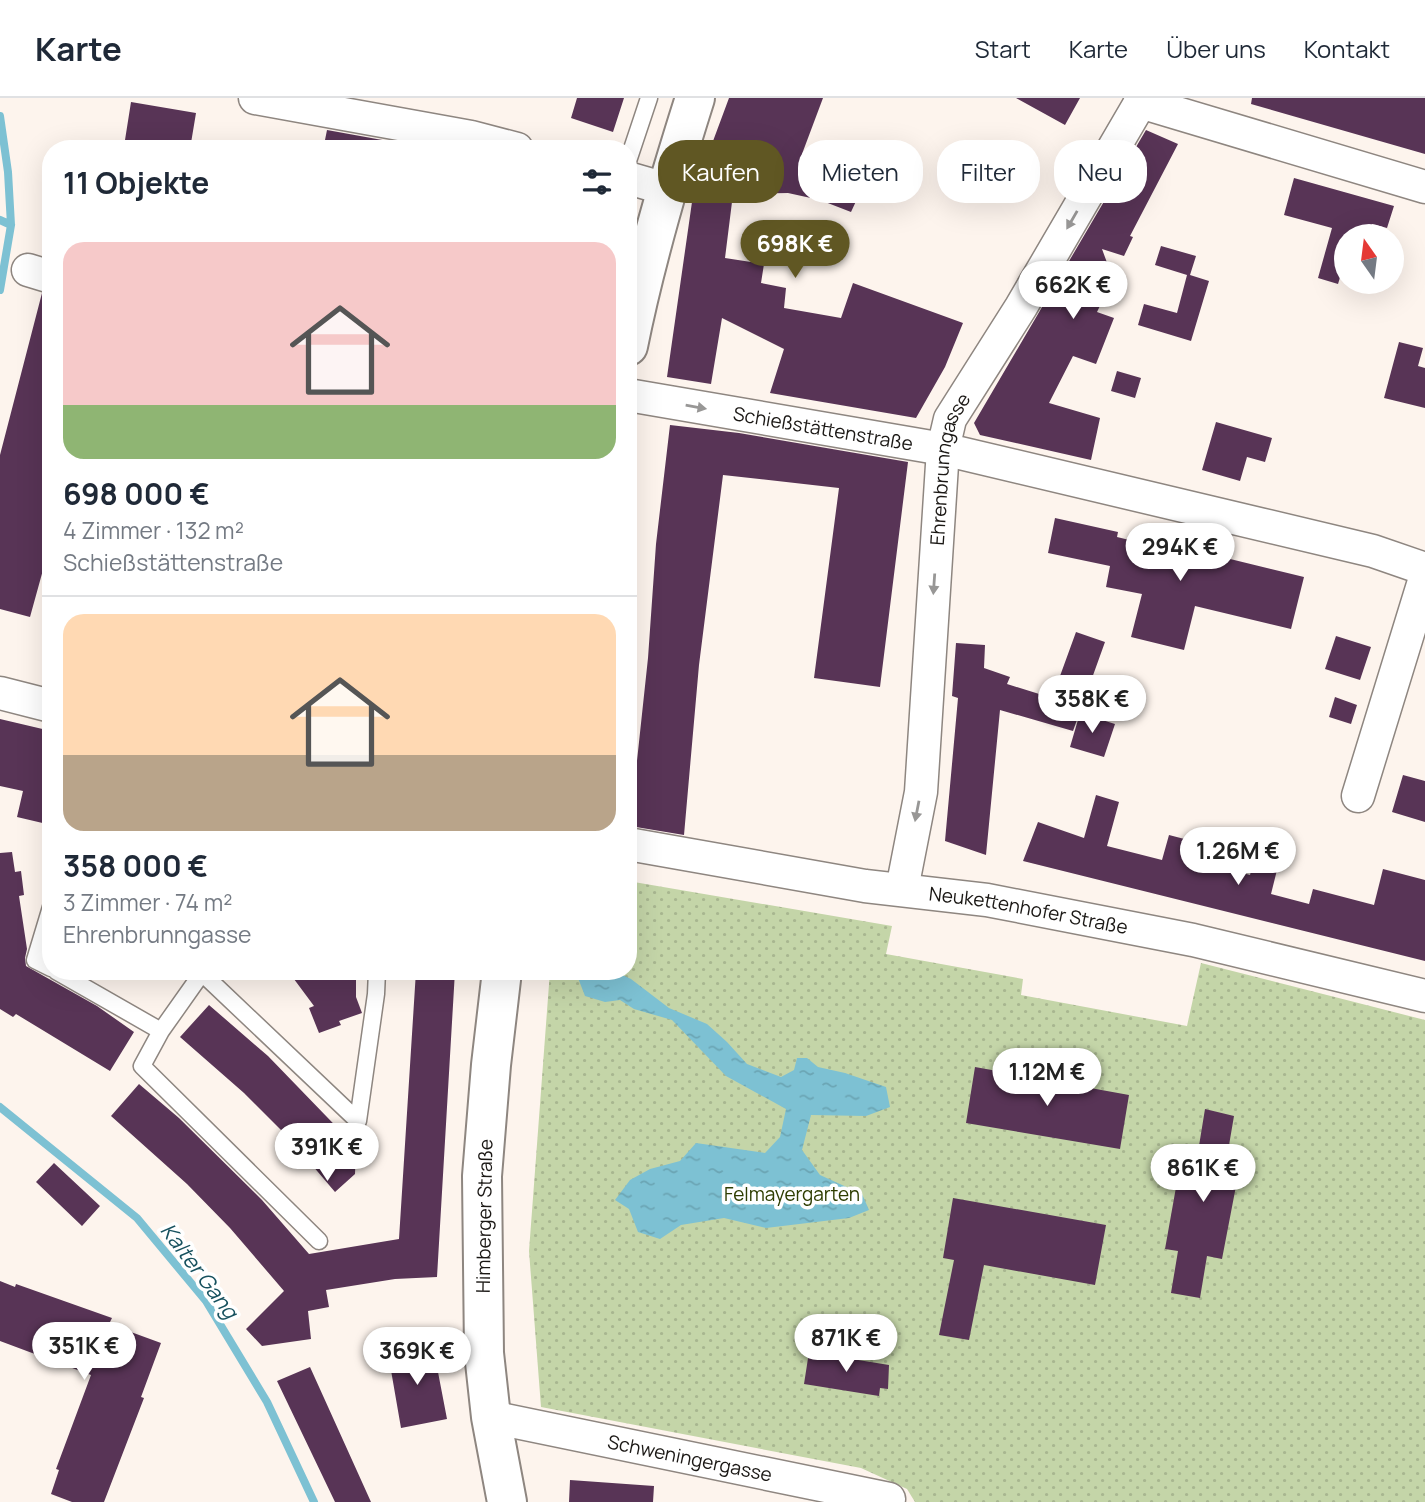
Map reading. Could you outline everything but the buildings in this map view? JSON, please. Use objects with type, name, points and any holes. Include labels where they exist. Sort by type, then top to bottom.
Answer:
[{"type":"main road","points":[[682,140],[695,98]]},
{"type":"main road","points":[[637,308],[663,203]]},
{"type":"main road","name":"Himberger Straße","points":[[501,980],[482,1175],[484,1353],[491,1416],[507,1502]]},
{"type":"street","points":[[255,98],[482,140]]},
{"type":"street","points":[[1142,100],[1425,187]]},
{"type":"street","name":"Ehrenbrunngasse","points":[[902,889],[921,792],[943,450],[950,419],[1021,307],[1142,100]]},
{"type":"street","points":[[637,181],[658,187]]},
{"type":"street","name":"Schießstättenstraße","points":[[637,397],[943,450],[1373,551],[1425,569]]},
{"type":"street","points":[[1358,796],[1425,578]]},
{"type":"street","points":[[0,693],[42,704]]},
{"type":"street","name":"Neukettenhofer Straße","points":[[637,846],[865,886],[987,900],[1193,940],[1425,996]]},
{"type":"street","name":"Schweningergasse","points":[[491,1416],[890,1500]]},
{"type":"lane","points":[[635,140],[649,98]]},
{"type":"lane","points":[[42,937],[35,960],[42,964]]},
{"type":"lane","points":[[72,980],[161,1031]]},
{"type":"lane","points":[[197,980],[161,1031],[142,1066],[318,1241]]},
{"type":"lane","points":[[209,980],[358,1121],[377,980]]},
{"type":"green space","name":"Felmayergarten","points":[[637,883],[892,926],[886,954],[1023,979],[1021,995],[1187,1026],[1201,963],[1425,1020],[1425,1502],[915,1502],[907,1489],[861,1468],[541,1407],[529,1251],[549,980],[637,980]]},
{"type":"water","points":[[579,980],[632,980],[669,1008],[707,1024],[747,1064],[781,1077],[794,1070],[797,1058],[807,1058],[818,1067],[886,1087],[890,1107],[866,1116],[811,1115],[802,1150],[820,1175],[862,1194],[869,1210],[849,1218],[766,1228],[724,1218],[681,1225],[660,1239],[638,1232],[629,1209],[615,1200],[630,1180],[650,1169],[680,1161],[696,1143],[765,1153],[780,1137],[786,1109],[726,1076],[672,1020],[634,1009],[620,1000],[605,1002],[585,996]]},
{"type":"waterway","name":"Kalter Gang","points":[[0,116],[8,172],[11,225],[0,290]]},
{"type":"waterway","points":[[0,220],[11,225]]},
{"type":"waterway","name":"Kalter Gang","points":[[0,1107],[137,1218],[206,1301],[267,1402],[314,1502]]}]
